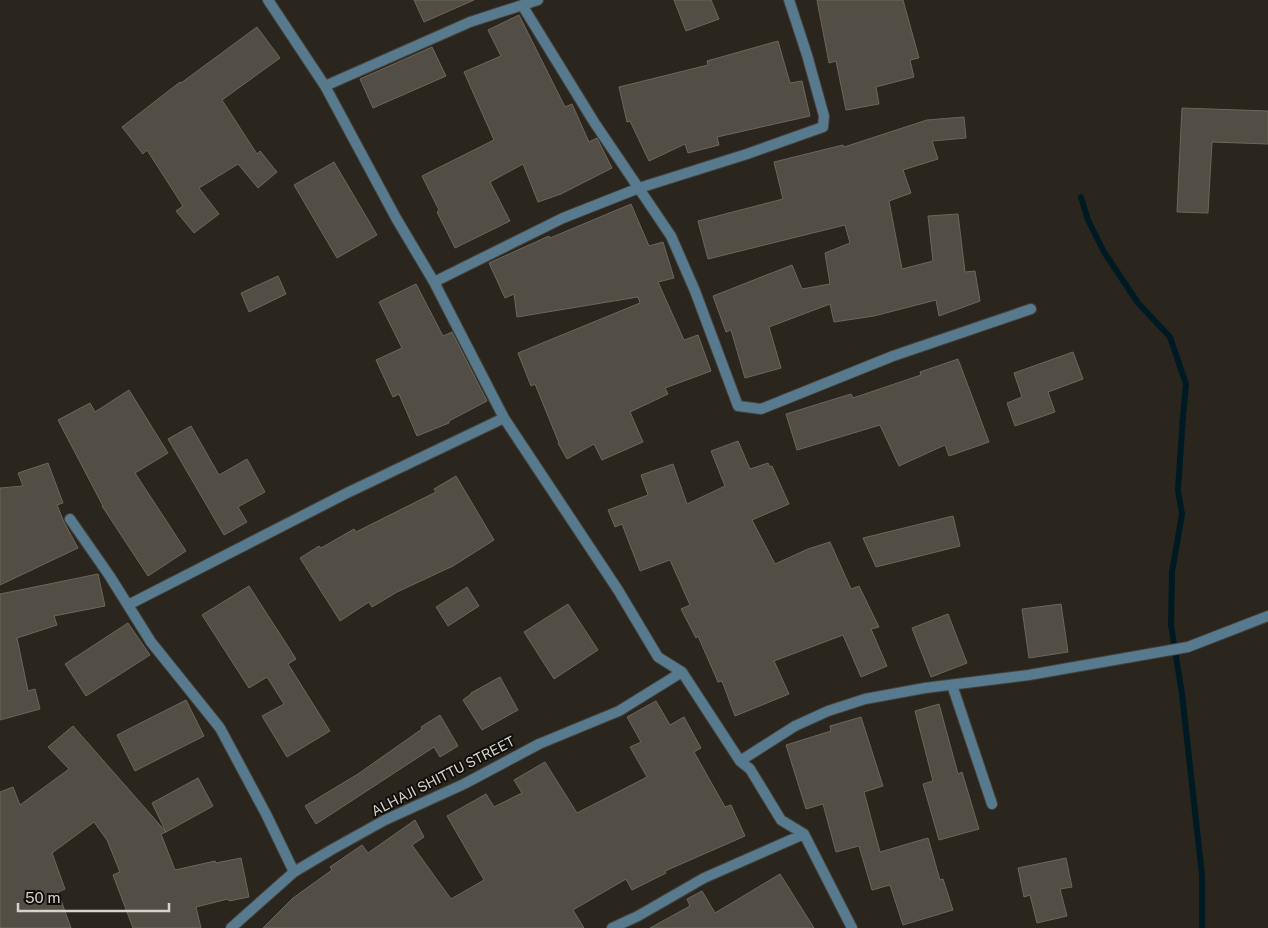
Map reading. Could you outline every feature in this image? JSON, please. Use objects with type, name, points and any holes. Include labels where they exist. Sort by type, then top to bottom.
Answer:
[{"type":"street","points":[[268,0],[325,86],[396,218],[434,282],[504,418],[618,590],[658,658],[682,672],[740,761],[750,769],[781,820],[804,834],[852,928]]},
{"type":"street","points":[[325,86],[470,22],[538,0]]},
{"type":"street","points":[[434,282],[563,218],[639,188],[747,154],[823,127],[824,116],[807,55],[788,0]]},
{"type":"street","points":[[522,5],[594,122],[671,236],[696,291],[738,406],[761,409],[893,356],[1031,309]]},
{"type":"street","points":[[128,604],[347,493],[504,418]]},
{"type":"street","points":[[70,519],[110,575],[151,642],[220,728],[266,814],[294,872]]},
{"type":"street","points":[[740,761],[795,726],[828,711],[865,699],[1028,675],[1188,647],[1268,616]]},
{"type":"street","name":"ALHAJI SHITTU STREET","points":[[231,928],[294,872],[384,820],[464,784],[539,744],[619,711],[682,672]]},
{"type":"street","points":[[952,685],[992,804]]},
{"type":"street","points":[[612,928],[638,916],[704,878],[804,834]]},
{"type":"building","points":[[414,0],[474,0],[424,22]]},
{"type":"building","points":[[674,0],[711,0],[719,19],[686,31]]},
{"type":"building","points":[[817,0],[903,0],[919,58],[910,60],[914,77],[876,87],[879,104],[846,110],[836,61],[829,63]]},
{"type":"building","points":[[519,15],[565,107],[572,104],[589,142],[597,138],[612,168],[561,194],[538,202],[523,164],[490,182],[510,221],[455,248],[422,176],[494,140],[464,72],[501,56],[488,30]]},
{"type":"building","points":[[257,27],[280,58],[222,100],[257,154],[260,151],[277,172],[258,188],[238,164],[199,188],[219,214],[194,233],[176,211],[183,206],[147,150],[143,154],[122,127],[180,82]]},
{"type":"building","points":[[778,41],[790,83],[802,81],[810,116],[717,137],[719,145],[688,153],[685,144],[649,161],[630,121],[627,122],[619,87],[708,65],[707,61]]},
{"type":"building","points":[[432,47],[446,76],[373,108],[360,79]]},
{"type":"building","points":[[1182,108],[1268,111],[1268,144],[1212,142],[1208,213],[1177,212]]},
{"type":"building","points":[[964,117],[966,138],[932,141],[938,159],[903,170],[911,193],[889,201],[902,269],[933,261],[928,216],[958,214],[965,272],[975,271],[980,301],[939,316],[936,300],[874,316],[834,322],[830,304],[769,327],[781,368],[745,378],[731,330],[726,332],[713,296],[792,265],[802,289],[830,284],[825,253],[850,243],[845,225],[708,259],[698,221],[783,199],[774,162],[843,145],[844,147],[927,120]]},
{"type":"building","points":[[334,162],[377,235],[337,258],[294,185]]},
{"type":"building","points":[[631,204],[649,246],[663,242],[674,278],[658,282],[684,340],[698,335],[711,371],[665,388],[668,394],[630,412],[643,442],[602,460],[594,444],[567,459],[558,443],[535,384],[531,386],[518,353],[640,303],[638,297],[517,317],[514,294],[505,298],[489,263],[549,236],[550,238]]},
{"type":"building","points":[[278,276],[286,294],[249,312],[241,293]]},
{"type":"building","points":[[416,284],[443,336],[452,332],[487,401],[449,421],[449,423],[417,436],[399,394],[393,397],[376,360],[402,348],[379,302]]},
{"type":"building","points":[[1073,352],[1083,379],[1048,392],[1055,412],[1015,426],[1007,403],[1022,397],[1014,373]]},
{"type":"building","points":[[958,359],[989,442],[949,456],[945,445],[899,466],[880,425],[797,450],[786,414],[851,394],[853,398],[921,375],[920,372]]},
{"type":"building","points":[[129,390],[168,453],[135,473],[186,551],[148,576],[102,506],[58,420],[90,403],[95,412]]},
{"type":"building","points":[[191,426],[219,475],[247,459],[265,492],[238,507],[247,522],[224,535],[168,439]]},
{"type":"building","points":[[738,441],[750,469],[768,463],[770,467],[772,466],[789,504],[752,520],[775,564],[808,549],[830,542],[851,589],[859,586],[879,627],[871,629],[887,666],[861,677],[843,635],[774,661],[789,694],[735,716],[722,681],[718,682],[698,636],[696,638],[681,609],[690,605],[670,560],[640,571],[622,524],[615,527],[608,510],[648,495],[641,475],[673,464],[687,504],[725,486],[711,451]]},
{"type":"building","points":[[48,463],[63,503],[57,505],[78,548],[0,585],[0,488],[23,486],[18,473]]},
{"type":"building","points":[[456,476],[494,540],[453,566],[397,592],[372,607],[369,602],[340,621],[300,558],[319,546],[321,548],[354,529],[356,532],[436,492],[434,489]]},
{"type":"building","points":[[953,516],[960,546],[876,567],[863,538]]},
{"type":"building","points":[[98,574],[105,606],[54,616],[57,625],[17,638],[28,691],[35,689],[40,709],[0,720],[0,594]]},
{"type":"building","points":[[249,586],[296,659],[288,664],[330,731],[287,757],[262,716],[284,704],[267,677],[249,688],[202,615]]},
{"type":"building","points":[[467,587],[479,606],[448,626],[436,607]]},
{"type":"building","points":[[568,604],[598,650],[554,679],[524,632]]},
{"type":"building","points":[[1061,604],[1068,652],[1029,658],[1022,609]]},
{"type":"building","points":[[948,614],[967,663],[931,677],[912,628]]},
{"type":"building","points":[[128,623],[150,655],[86,696],[65,664]]},
{"type":"building","points":[[500,677],[518,710],[482,730],[463,700],[471,693]]},
{"type":"building","points":[[186,700],[204,736],[135,771],[117,735]]},
{"type":"building","points":[[656,701],[670,725],[684,717],[701,748],[694,752],[725,807],[731,805],[745,836],[665,871],[666,873],[632,890],[626,879],[573,910],[584,928],[263,928],[293,898],[332,870],[330,867],[362,845],[368,853],[415,820],[424,837],[412,845],[451,899],[484,880],[447,816],[486,794],[494,807],[522,793],[514,780],[545,762],[577,813],[647,777],[630,747],[641,742],[627,717]]},
{"type":"building","points":[[939,704],[958,774],[962,772],[979,829],[939,840],[923,784],[933,781],[915,711]]},
{"type":"building","points":[[440,715],[458,746],[440,757],[434,747],[316,824],[305,806],[358,774]]},
{"type":"building","points":[[861,717],[883,786],[864,792],[880,852],[928,838],[940,880],[943,879],[953,910],[903,925],[890,885],[872,890],[859,846],[836,852],[823,804],[806,809],[786,745],[831,731],[830,726]]},
{"type":"building","points":[[73,726],[166,832],[161,834],[175,870],[215,861],[216,863],[241,858],[249,897],[229,901],[228,899],[196,907],[201,928],[133,928],[113,875],[120,872],[107,840],[94,822],[52,853],[65,889],[58,892],[71,928],[0,928],[0,792],[13,787],[20,805],[69,769],[48,747]]},
{"type":"building","points":[[198,778],[213,806],[166,832],[152,803]]},
{"type":"building","points":[[1066,858],[1072,887],[1060,889],[1067,916],[1037,923],[1030,895],[1024,897],[1018,868]]},
{"type":"building","points":[[780,874],[814,928],[650,928],[690,906],[687,899],[702,891],[715,913]]},
{"type":"waterway","points":[[1081,197],[1088,220],[1104,252],[1138,303],[1170,337],[1186,384],[1178,490],[1182,514],[1172,572],[1171,625],[1182,694],[1202,875],[1202,928]]}]
